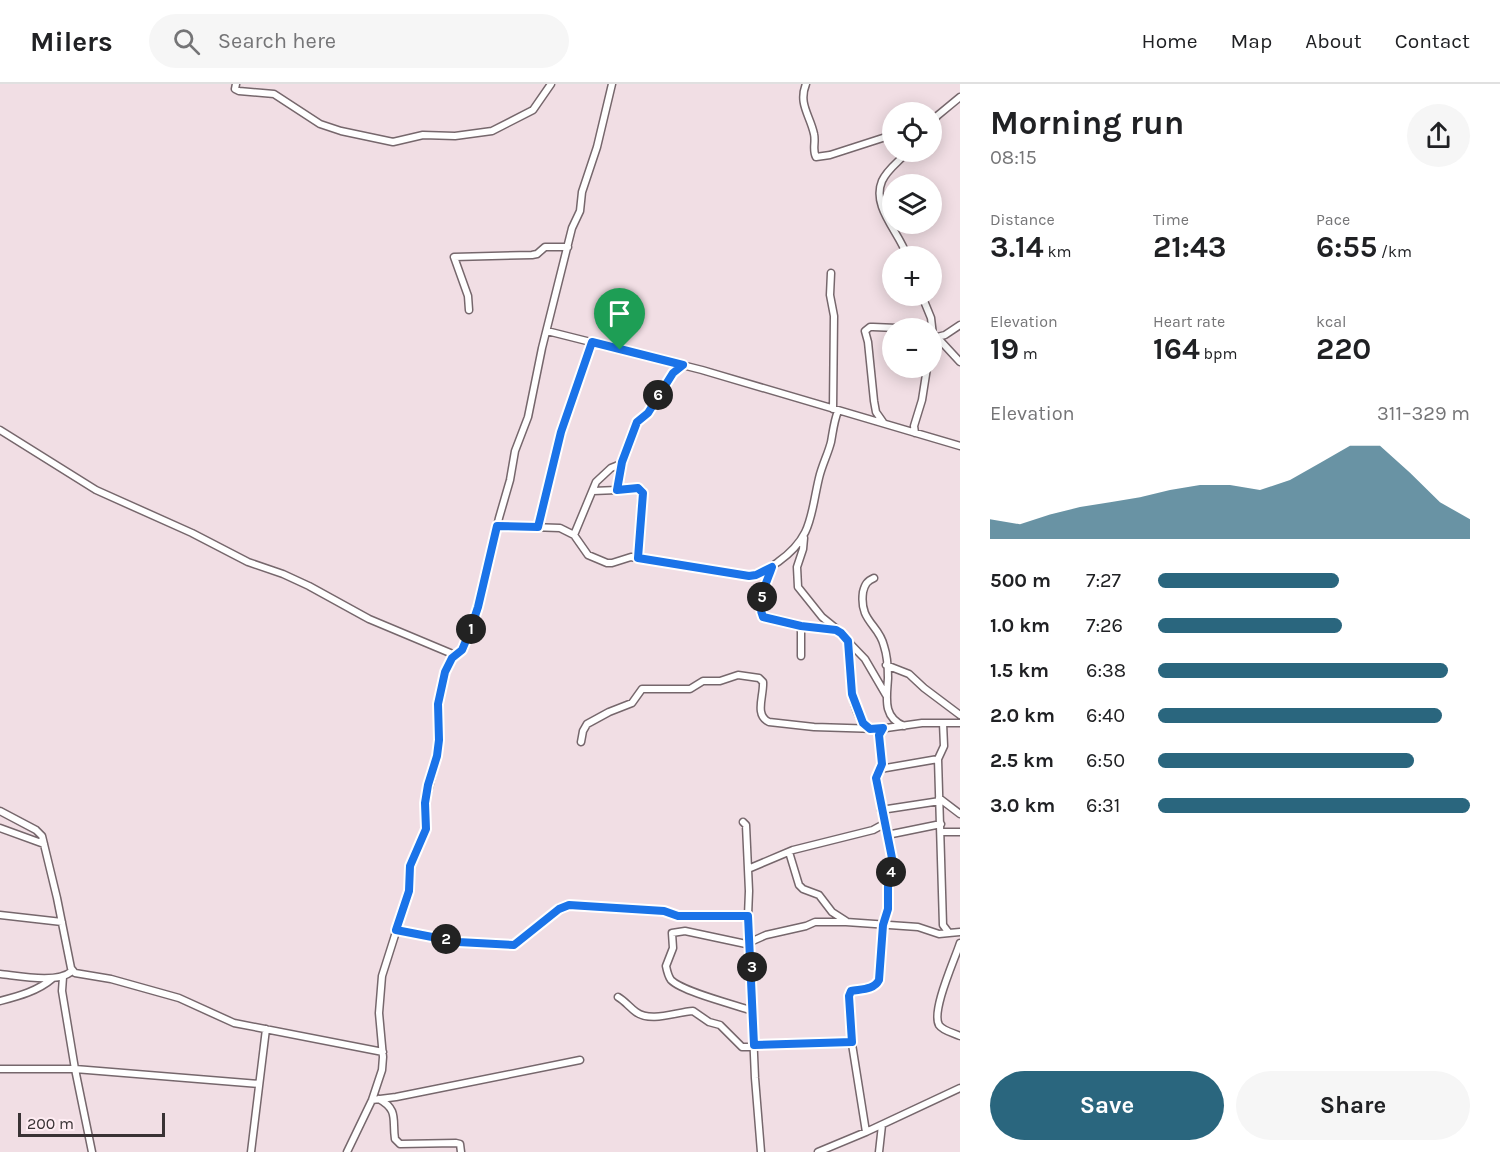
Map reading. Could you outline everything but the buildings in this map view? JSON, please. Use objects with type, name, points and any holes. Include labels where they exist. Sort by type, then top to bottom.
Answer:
[{"type":"street","points":[[236,84],[236,89],[239,91],[274,94],[311,119],[341,131],[393,142],[423,135],[455,136],[492,131],[533,110],[551,84]]},
{"type":"street","points":[[347,1152],[375,1099],[382,1070],[379,996],[382,976],[409,891],[410,866],[426,829],[425,803],[439,740],[437,714],[439,696],[445,672],[454,655],[462,650],[478,607],[510,480],[515,451],[528,417],[572,228],[580,211],[582,192],[597,147],[612,84]]},
{"type":"street","points":[[806,84],[802,93],[802,102],[814,133],[813,153],[816,157],[830,155],[882,138]]},
{"type":"street","points":[[942,112],[960,97]]},
{"type":"street","points":[[896,162],[882,182],[880,194],[883,210],[903,246]]},
{"type":"street","points":[[469,310],[463,279],[454,257],[532,255],[545,247],[568,247]]},
{"type":"street","points":[[497,526],[560,528],[574,536],[588,555],[600,561],[612,563],[627,557],[638,558],[749,576],[772,567],[791,553],[812,519],[820,471],[830,445],[834,424],[836,410],[831,273]]},
{"type":"street","points":[[942,334],[945,335],[960,325]]},
{"type":"street","points":[[882,327],[870,327],[865,331],[876,412],[884,423]]},
{"type":"street","points":[[547,331],[683,365],[960,446]]},
{"type":"street","points":[[538,527],[561,432],[592,342]]},
{"type":"street","points":[[942,342],[960,362]]},
{"type":"street","points":[[617,490],[622,462],[637,422],[648,413],[673,373],[683,365]]},
{"type":"street","points":[[915,433],[914,426],[925,378]]},
{"type":"street","points":[[0,430],[96,490],[192,533],[248,562],[309,586],[369,619],[454,655]]},
{"type":"street","points":[[574,536],[596,482],[611,468],[622,462]]},
{"type":"street","points":[[593,491],[638,488],[642,490],[638,558]]},
{"type":"street","points":[[804,535],[803,549],[797,567],[798,587],[822,617],[865,658],[886,695],[891,716],[897,724],[904,726]]},
{"type":"street","points":[[772,567],[762,595],[760,608],[762,615],[772,621],[838,631]]},
{"type":"street","points":[[874,578],[864,588],[863,607],[867,620],[884,645],[888,680],[886,695]]},
{"type":"street","points":[[801,626],[801,656]]},
{"type":"street","points":[[848,641],[851,691],[863,723],[870,729]]},
{"type":"street","points":[[886,664],[909,674],[960,715]]},
{"type":"street","points":[[581,742],[587,724],[632,703],[642,689],[690,689],[703,681],[720,681],[738,675],[759,678],[763,682],[760,714],[764,720],[769,722],[814,727],[870,729],[922,723],[960,723]]},
{"type":"street","points":[[943,723],[944,746],[938,759],[939,799],[943,925],[949,933]]},
{"type":"street","points":[[866,1132],[852,1042],[849,996],[851,991],[876,986],[879,980],[883,925],[888,909],[888,877],[894,864],[886,835],[876,778],[882,757],[879,735],[883,728]]},
{"type":"street","points":[[880,769],[938,759]]},
{"type":"street","points":[[881,810],[939,799],[960,814]]},
{"type":"street","points":[[0,811],[40,833],[72,971]]},
{"type":"street","points":[[743,822],[746,825],[755,1078],[761,1152]]},
{"type":"street","points":[[748,868],[789,852],[864,832],[884,824]]},
{"type":"street","points":[[886,835],[940,824]]},
{"type":"street","points":[[0,828],[44,844]]},
{"type":"street","points":[[941,832],[960,832]]},
{"type":"street","points":[[789,852],[799,885],[819,895],[832,912],[846,922]]},
{"type":"street","points":[[396,930],[458,942],[514,945],[559,909],[569,905],[664,911],[678,916],[748,916]]},
{"type":"street","points":[[0,915],[62,922]]},
{"type":"street","points":[[753,1011],[682,986],[672,980],[666,966],[672,952],[671,934],[685,931],[740,944],[750,943],[766,935],[815,922],[925,928],[939,934],[960,932]]},
{"type":"street","points":[[960,943],[942,995],[938,1016],[938,1022],[943,1029],[960,1036]]},
{"type":"street","points":[[72,971],[80,975],[111,979],[179,998],[234,1023],[383,1052]]},
{"type":"street","points":[[0,974],[53,978],[63,977],[72,971]]},
{"type":"street","points":[[63,977],[62,991],[92,1152]]},
{"type":"street","points":[[0,1001],[45,986],[53,978]]},
{"type":"street","points":[[618,997],[636,1012],[645,1015],[665,1016],[693,1011],[709,1022],[720,1025],[742,1047],[852,1042]]},
{"type":"street","points":[[251,1152],[266,1029]]},
{"type":"street","points":[[375,1099],[580,1060]]},
{"type":"street","points":[[0,1070],[75,1069],[259,1084]]},
{"type":"street","points":[[818,1152],[960,1088]]},
{"type":"street","points":[[375,1099],[388,1105],[393,1111],[395,1139],[400,1144],[456,1143],[460,1144],[461,1152]]},
{"type":"street","points":[[879,1152],[882,1125]]},
{"type":"route","points":[[592,342],[620,350],[683,365],[673,373],[644,418],[637,422],[622,462],[617,490],[638,488],[643,493],[638,558],[749,576],[772,567],[762,595],[760,611],[763,617],[772,621],[836,630],[841,633],[848,641],[851,691],[863,723],[870,729],[883,728],[879,735],[882,767],[877,772],[876,778],[894,868],[888,877],[888,909],[883,925],[879,980],[876,986],[851,991],[849,996],[852,1042],[754,1045],[748,916],[676,916],[664,911],[569,905],[563,906],[514,945],[458,942],[396,930],[409,891],[410,866],[426,829],[425,803],[437,756],[439,740],[437,714],[445,672],[452,658],[462,650],[470,631],[497,526],[538,527],[569,404],[592,342]]}]
